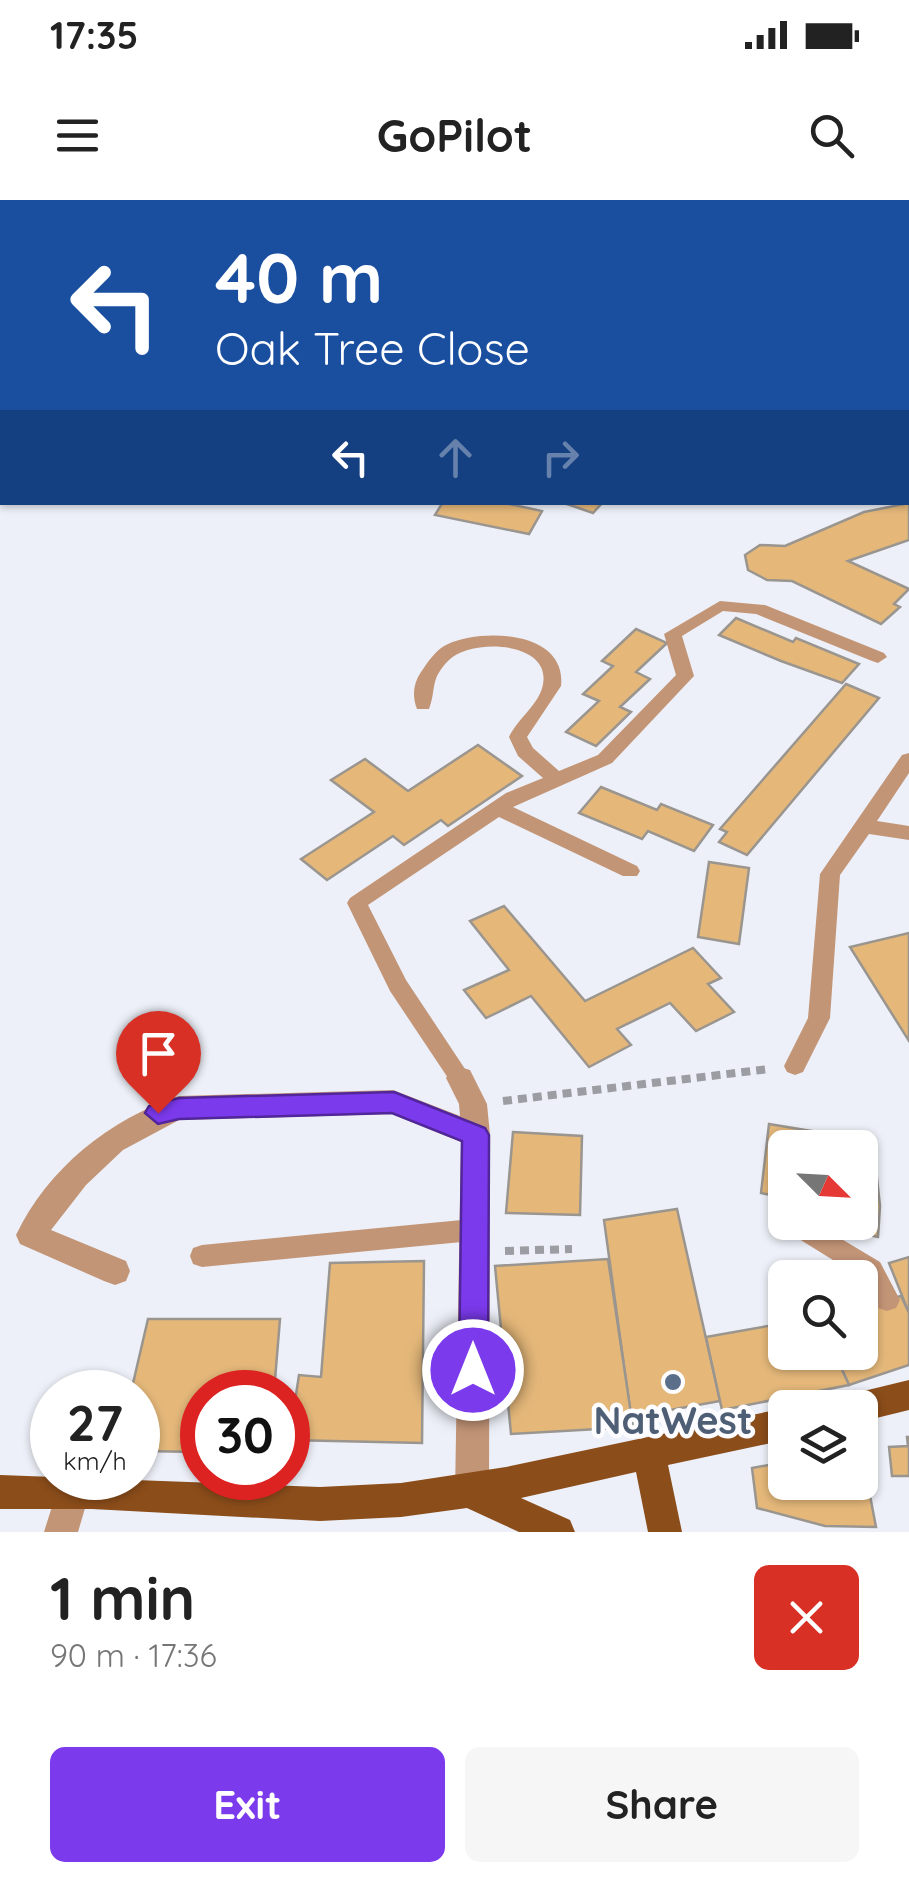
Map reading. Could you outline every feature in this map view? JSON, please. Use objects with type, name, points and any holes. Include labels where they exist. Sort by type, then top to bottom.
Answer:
[{"type":"main road","points":[[878,1402],[909,1395]]},
{"type":"main road","points":[[160,1492],[363,1503],[472,1493],[768,1429]]},
{"type":"main road","points":[[648,1453],[665,1532]]},
{"type":"main road","points":[[0,1492],[30,1490]]},
{"type":"main road","points":[[472,1493],[558,1532]]},
{"type":"street","points":[[115,1271],[32,1235],[61,1188],[86,1163],[158,1113],[179,1108],[394,1102],[470,1106],[472,1493]]},
{"type":"street","points":[[62,1532],[71,1500]]},
{"type":"lane","points":[[470,1106],[398,985],[358,903],[498,808],[605,759],[685,676],[673,634],[720,606],[759,610],[878,657]]},
{"type":"lane","points":[[423,705],[422,683],[452,648],[489,641],[531,647],[547,662],[553,677],[549,694],[524,722],[518,737],[525,752],[556,780]]},
{"type":"lane","points":[[795,1066],[820,1018],[830,874],[909,758]]},
{"type":"lane","points":[[498,808],[630,871]]},
{"type":"lane","points":[[864,826],[909,833]]},
{"type":"lane","points":[[821,1240],[871,1270],[887,1300]]},
{"type":"lane","points":[[202,1256],[473,1241]]},
{"type":"path","points":[[470,1106],[795,1066]]},
{"type":"path","points":[[473,1241],[572,1249]]},
{"type":"building","points":[[441,505],[514,505],[542,511],[529,534],[435,515]]},
{"type":"building","points":[[570,505],[600,505],[593,513]]},
{"type":"building","points":[[909,505],[909,540],[848,561],[909,589],[894,604],[900,607],[881,624],[792,581],[767,580],[748,570],[745,555],[760,545],[785,546],[864,512]]},
{"type":"building","points":[[736,618],[859,664],[842,683],[781,661],[719,635]]},
{"type":"building","points":[[636,629],[667,643],[636,672],[650,679],[620,707],[631,712],[596,746],[566,732],[599,701],[583,694],[613,666],[602,661]]},
{"type":"building","points":[[846,684],[879,698],[747,855],[719,842],[727,832],[720,829]]},
{"type":"building","points":[[478,745],[522,776],[448,826],[441,820],[404,845],[393,836],[327,880],[301,859],[374,812],[331,780],[365,759],[408,791]]},
{"type":"building","points":[[601,787],[657,810],[661,804],[713,825],[694,851],[648,831],[642,839],[579,813]]},
{"type":"building","points":[[709,862],[749,868],[739,944],[698,937]]},
{"type":"building","points":[[504,906],[585,1001],[693,948],[721,978],[708,984],[734,1012],[696,1031],[670,1003],[617,1029],[631,1045],[589,1067],[531,996],[486,1018],[464,990],[509,970],[470,921]]},
{"type":"building","points":[[909,933],[909,1041],[850,947]]},
{"type":"building","points":[[769,1124],[806,1130],[768,1130]]},
{"type":"building","points":[[513,1132],[582,1136],[580,1215],[506,1213]]},
{"type":"building","points":[[768,1133],[768,1194],[761,1193]]},
{"type":"building","points":[[677,1209],[720,1401],[631,1417],[604,1220]]},
{"type":"building","points":[[909,1257],[909,1313],[889,1263]]},
{"type":"building","points":[[608,1259],[633,1427],[511,1434],[495,1266]]},
{"type":"building","points":[[424,1261],[422,1443],[310,1440],[310,1376],[321,1377],[330,1263]]},
{"type":"building","points":[[901,1296],[909,1313],[909,1365],[849,1385],[842,1370],[878,1370],[878,1302]]},
{"type":"building","points":[[148,1319],[280,1319],[276,1370],[180,1370],[180,1452],[160,1451],[160,1370],[136,1370]]},
{"type":"building","points":[[768,1326],[768,1370],[842,1370],[849,1385],[824,1390],[768,1390],[768,1401],[722,1410],[706,1337]]},
{"type":"building","points":[[909,1437],[909,1476],[892,1476],[889,1447],[908,1446]]},
{"type":"building","points":[[768,1465],[768,1500],[871,1500],[876,1527],[825,1526],[757,1508],[752,1468]]},
{"type":"place","name":"NatWest","points":[[673,1382]]},
{"type":"route","points":[[158,1113],[179,1108],[394,1102],[476,1135],[473,1370]]}]
